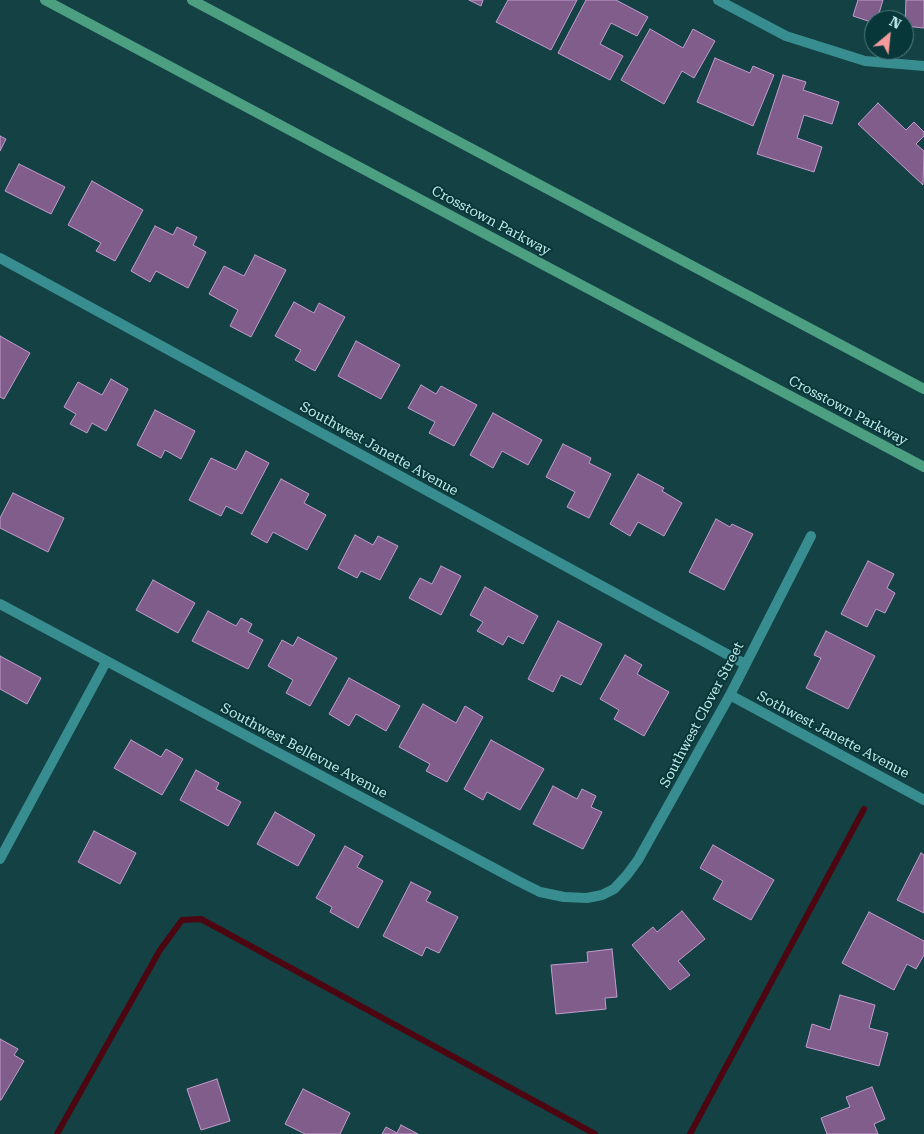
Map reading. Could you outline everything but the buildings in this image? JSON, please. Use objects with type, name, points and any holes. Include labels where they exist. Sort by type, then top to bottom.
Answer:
[{"type":"main road","name":"Crosstown Parkway","points":[[44,0],[924,467]]},
{"type":"main road","points":[[192,0],[924,389]]},
{"type":"street","points":[[718,0],[786,36],[865,61],[924,66]]},
{"type":"street","name":"Southwest Janette Avenue","points":[[0,258],[745,664]]},
{"type":"street","name":"Southwest Clover Street","points":[[602,895],[614,889],[627,876],[638,860],[730,695],[812,536]]},
{"type":"street","name":"Southwest Bellevue Avenue","points":[[0,604],[540,892],[564,897],[587,898],[602,895]]},
{"type":"street","points":[[0,859],[106,662]]},
{"type":"street","name":"Sothwest Janette Avenue","points":[[730,695],[924,800]]},
{"type":"waterway","points":[[690,1134],[864,809]]},
{"type":"waterway","points":[[57,1134],[160,950],[182,920],[201,919],[595,1134]]}]
